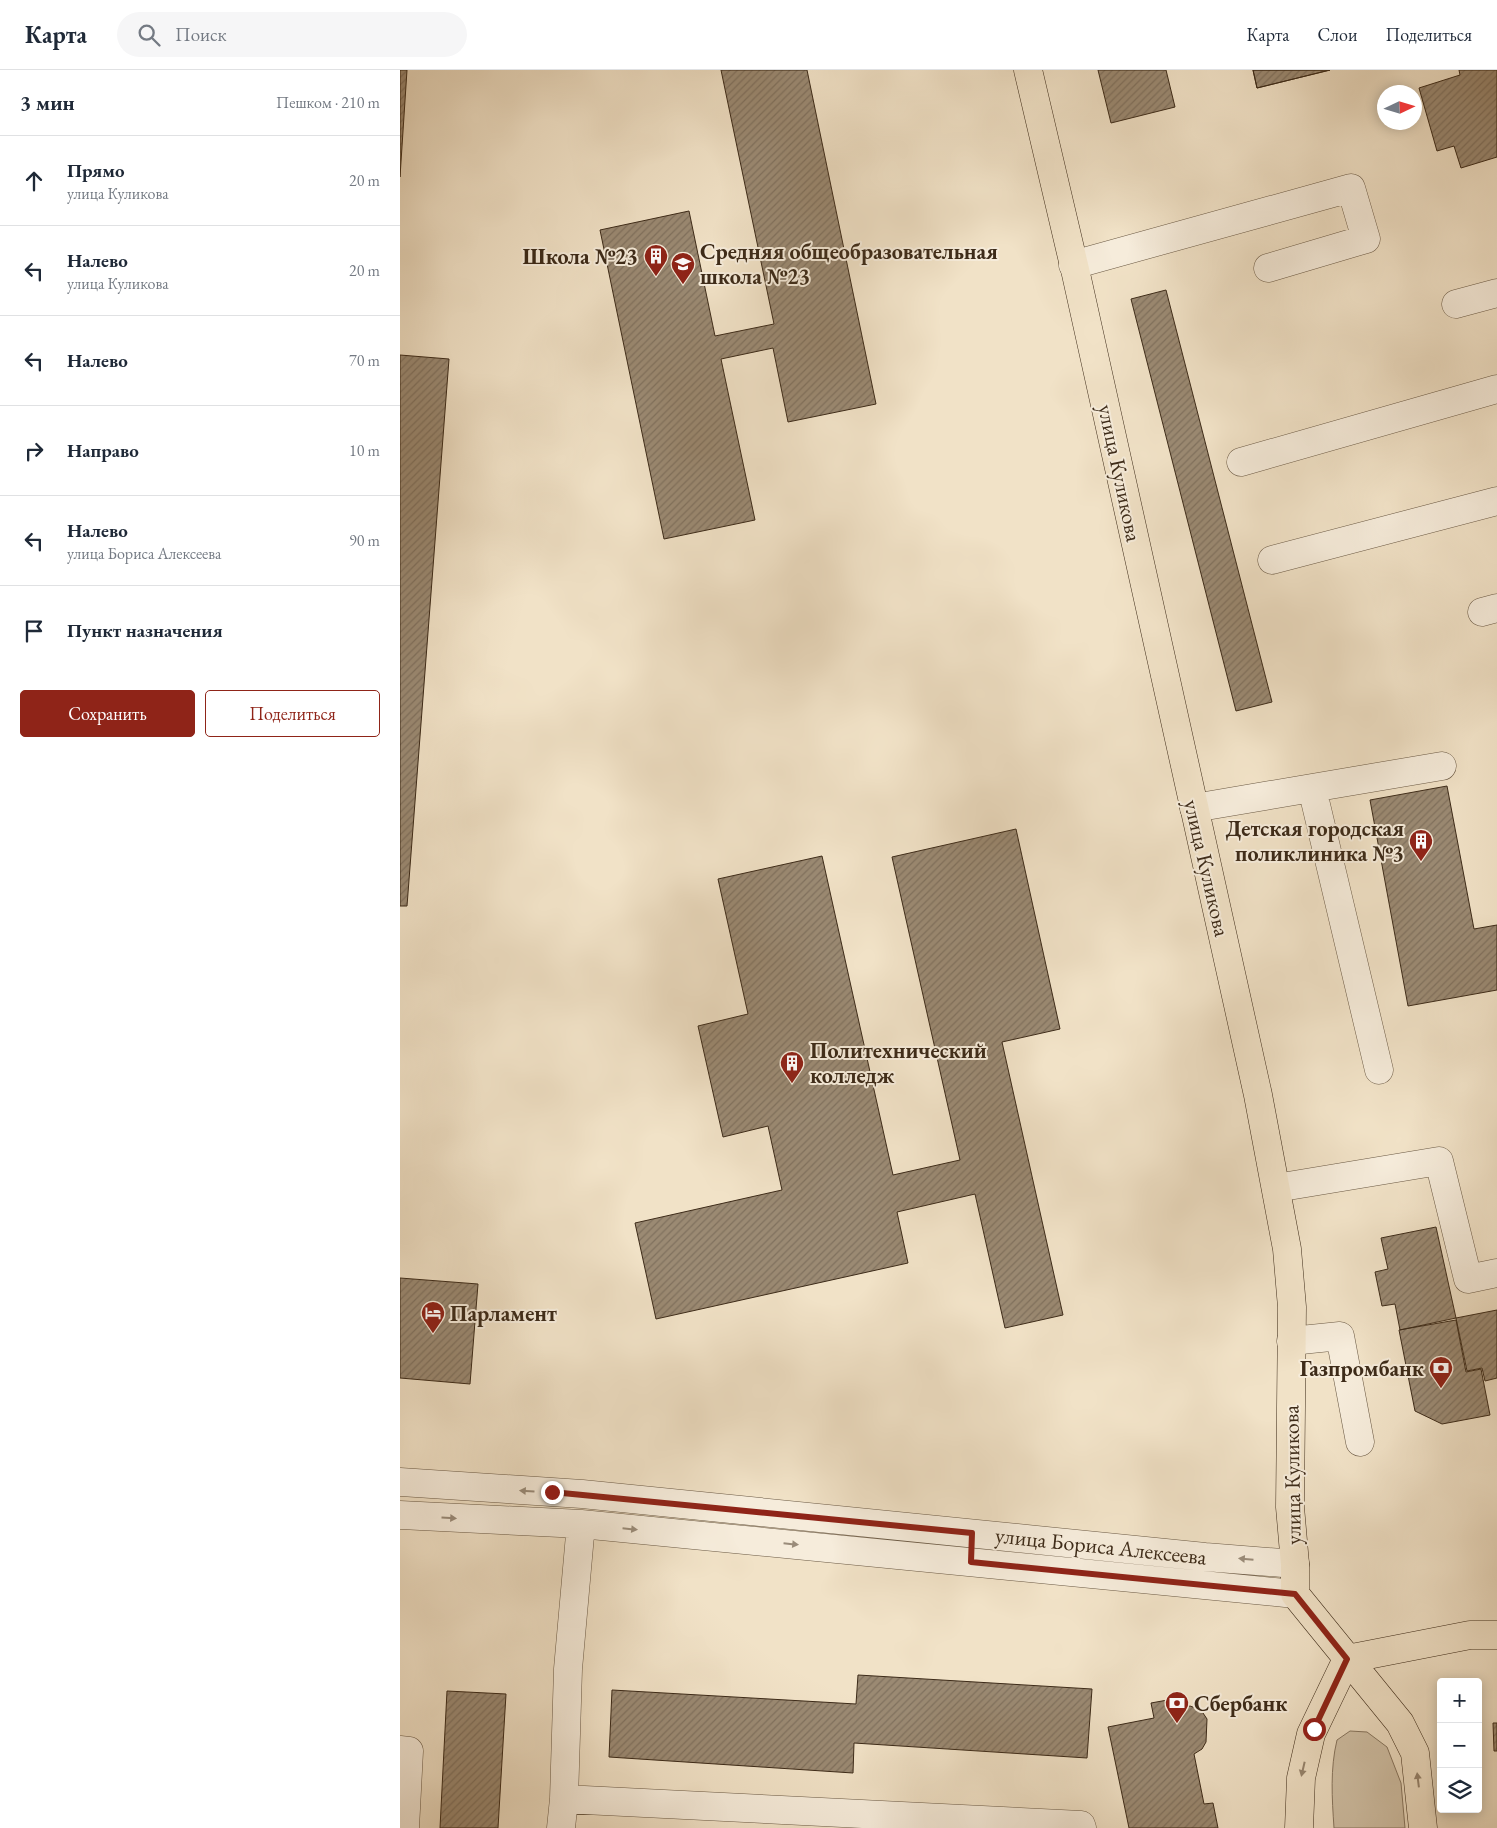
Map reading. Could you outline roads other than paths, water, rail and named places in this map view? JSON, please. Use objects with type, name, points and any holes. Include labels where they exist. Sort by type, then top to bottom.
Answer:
[{"type":"main road","name":"улица Куликова","points":[[1028,70],[1258,1095],[1288,1249],[1292,1307],[1290,1507],[1295,1564],[1295,1594]]},
{"type":"main road","points":[[1295,1594],[1400,1723],[1415,1753],[1424,1828]]},
{"type":"main road","points":[[1347,1659],[1470,1635],[1497,1634]]},
{"type":"main road","points":[[1299,1828],[1301,1778],[1311,1734],[1347,1659]]},
{"type":"street","points":[[1073,265],[1351,188],[1366,240],[1268,268]]},
{"type":"street","points":[[1456,304],[1497,293]]},
{"type":"street","points":[[1241,462],[1497,389]]},
{"type":"street","points":[[1272,560],[1497,501]]},
{"type":"street","points":[[1194,808],[1442,766]]},
{"type":"street","points":[[1312,788],[1378,1070]]},
{"type":"street","points":[[1276,1188],[1439,1161],[1468,1279],[1497,1273]]},
{"type":"street","points":[[1291,1341],[1340,1336],[1360,1442]]},
{"type":"street","name":"улица Бориса Алексеева","points":[[400,1482],[582,1494],[1205,1557],[1295,1564]]},
{"type":"street","points":[[400,1515],[581,1524],[1295,1594]]},
{"type":"street","points":[[561,1828],[564,1799],[568,1669],[581,1524]]},
{"type":"street","points":[[971,1562],[972,1533]]},
{"type":"street","points":[[400,1750],[409,1751],[405,1828]]},
{"type":"street","points":[[564,1799],[1081,1826],[1082,1828]]},
{"type":"place","name":"Школа №23","points":[[656,277]]},
{"type":"place","name":"Средняя общеобразовательная школа №23","points":[[683,285]]},
{"type":"place","name":"Детская городская поликлиника №3","points":[[1421,862]]},
{"type":"place","name":"Политехнический колледж","points":[[792,1084]]},
{"type":"place","name":"Парламент","points":[[433,1334]]},
{"type":"place","name":"Газпромбанк","points":[[1441,1389]]},
{"type":"place","name":"Сбербанк","points":[[1177,1724]]}]
